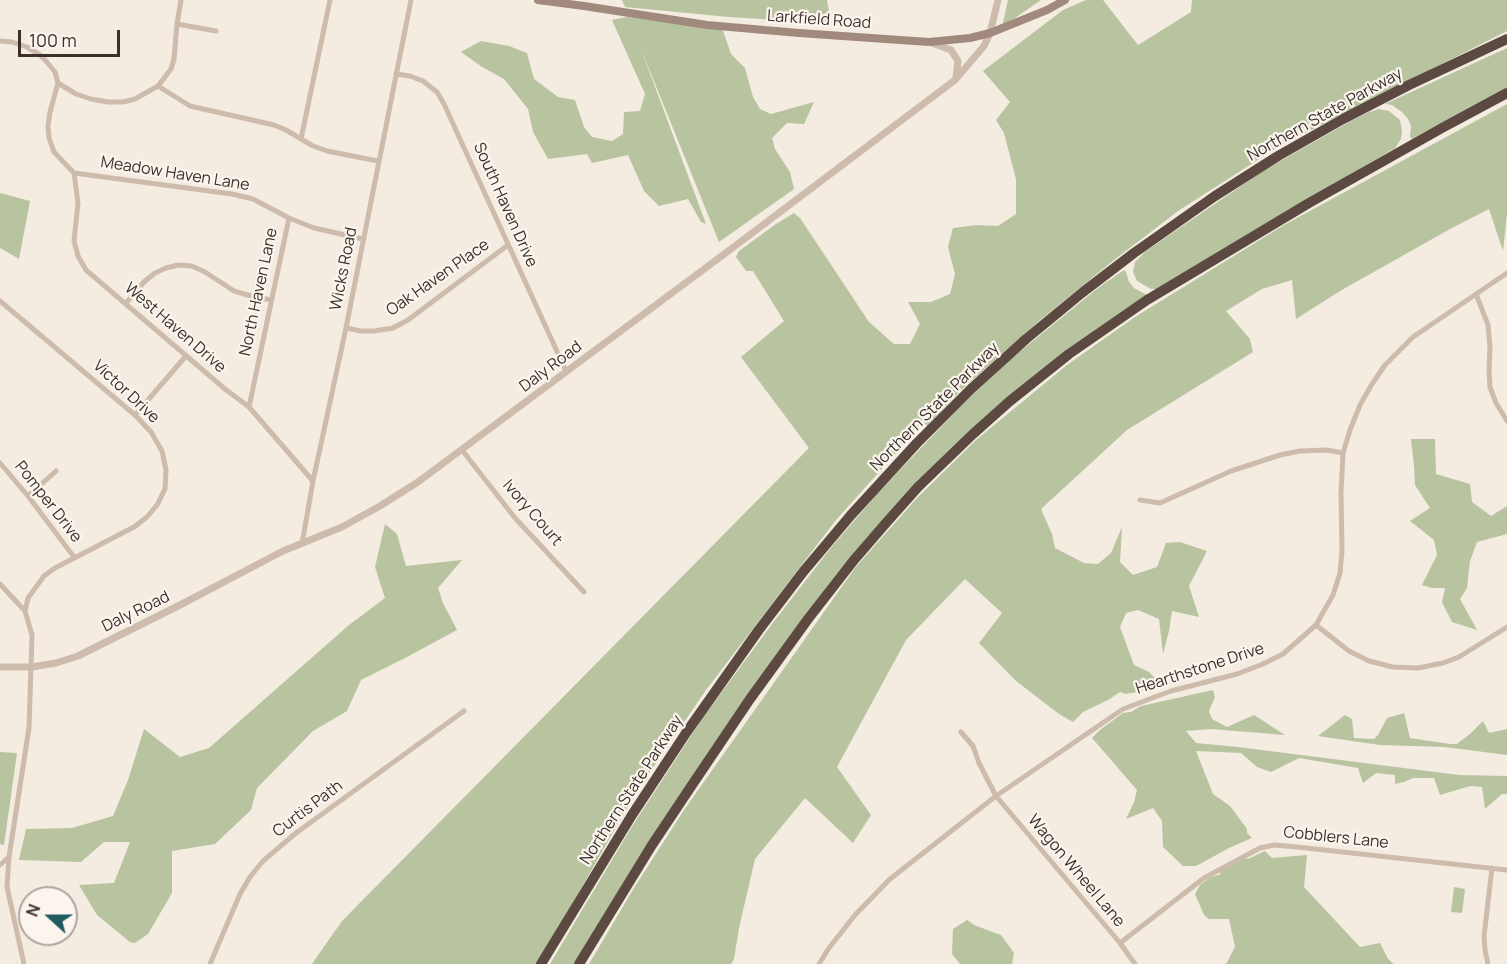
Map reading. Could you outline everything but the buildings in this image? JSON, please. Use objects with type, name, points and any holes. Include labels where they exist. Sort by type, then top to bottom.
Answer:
[{"type":"highway","name":"Northern State Parkway","points":[[541,964],[632,815],[686,733],[763,625],[803,572],[857,508],[909,451],[971,389],[1083,292],[1143,246],[1215,196],[1278,156],[1351,115],[1507,39]]},
{"type":"highway","points":[[579,964],[684,796],[808,619],[886,523],[924,481],[973,434],[1069,354],[1154,296],[1309,202],[1507,93]]},
{"type":"main road","name":"Larkfield Road","points":[[538,0],[707,25],[808,34],[929,42],[990,33]]},
{"type":"main road","points":[[990,33],[1047,10],[1065,0]]},
{"type":"street","points":[[58,83],[76,94],[108,102],[135,99],[158,87],[174,59],[181,0]]},
{"type":"street","points":[[301,139],[330,0]]},
{"type":"street","name":"Wicks Road","points":[[302,544],[411,0]]},
{"type":"street","name":"Daly Road","points":[[0,667],[32,667],[78,656],[283,551],[342,527],[418,482],[955,80],[984,46],[990,33],[998,0]]},
{"type":"street","points":[[177,24],[216,31]]},
{"type":"street","points":[[0,41],[27,47],[40,55],[55,72],[58,83],[50,112],[49,138],[54,152],[74,173]]},
{"type":"street","points":[[929,42],[951,50],[958,61],[955,80]]},
{"type":"street","name":"South Haven Drive","points":[[396,74],[423,81],[437,92],[444,104],[566,371]]},
{"type":"street","points":[[158,87],[190,106],[274,125],[327,151],[378,161]]},
{"type":"street","name":"Meadow Haven Lane","points":[[74,173],[232,194],[254,199],[289,218],[314,228],[363,239]]},
{"type":"street","name":"West Haven Drive","points":[[74,173],[78,203],[74,241],[78,256],[86,270],[249,407],[313,481]]},
{"type":"street","name":"North Haven Lane","points":[[249,407],[289,218]]},
{"type":"street","name":"Oak Haven Place","points":[[346,328],[361,332],[393,328],[408,320],[508,245]]},
{"type":"street","points":[[126,303],[155,273],[178,265],[192,266],[205,272],[234,291],[271,300]]},
{"type":"street","name":"Hearthstone Drive","points":[[819,964],[855,915],[890,879],[996,796],[1123,709],[1171,691],[1237,674],[1263,664],[1283,654],[1316,625],[1333,595],[1340,573],[1343,453],[1360,405],[1385,365],[1413,337],[1507,273]]},
{"type":"street","points":[[1476,294],[1488,325],[1490,387],[1507,421]]},
{"type":"street","name":"Victor Drive","points":[[0,301],[135,415],[151,432],[162,451],[166,470],[165,489],[157,505],[147,517],[134,527],[74,557],[44,576],[28,598],[25,611]]},
{"type":"street","points":[[135,415],[186,356]]},
{"type":"street","name":"Ivory Court","points":[[462,450],[515,518],[584,592]]},
{"type":"street","points":[[1140,500],[1161,503],[1231,471],[1280,455],[1300,451],[1327,450],[1343,453]]},
{"type":"street","name":"Pomper Drive","points":[[0,463],[74,557]]},
{"type":"street","points":[[28,496],[56,471]]},
{"type":"street","points":[[0,584],[25,611],[32,635],[29,728],[9,857],[7,887],[26,963]]},
{"type":"street","points":[[1316,625],[1349,651],[1369,661],[1393,667],[1418,668],[1459,657],[1507,627]]},
{"type":"street","name":"Curtis Path","points":[[210,964],[240,894],[263,861],[296,833],[464,711]]},
{"type":"street","name":"Wagon Wheel Lane","points":[[961,732],[973,746],[996,796],[1120,943],[1135,964]]},
{"type":"street","name":"Cobblers Lane","points":[[1120,943],[1204,878],[1260,848],[1274,845],[1507,870]]},
{"type":"street","points":[[0,865],[9,857]]},
{"type":"street","points":[[1488,964],[1484,936],[1492,868]]},
{"type":"green space","points":[[622,0],[827,0],[830,18],[825,23],[729,17],[625,7]]},
{"type":"green space","points":[[1008,0],[1041,0],[1002,27]]},
{"type":"green space","points":[[1086,0],[1103,0],[1138,45],[1191,12],[1192,0],[1507,0],[1507,31],[1278,147],[1178,211],[1039,321],[960,391],[927,426],[923,421],[836,520],[706,690],[635,794],[538,964],[312,964],[342,921],[809,448],[741,357],[784,321],[753,271],[746,271],[736,257],[739,251],[794,213],[800,218],[869,322],[894,344],[910,344],[920,324],[908,302],[931,302],[950,294],[955,274],[948,247],[953,228],[977,225],[998,226],[1016,214],[1016,179],[1004,133],[996,120],[1010,102],[983,71],[1063,10]]},
{"type":"green space","points":[[627,17],[722,28],[731,54],[745,68],[753,97],[760,109],[771,114],[814,102],[804,124],[787,123],[772,138],[775,149],[790,172],[794,189],[719,242],[641,49],[706,224],[701,222],[688,199],[659,206],[644,191],[628,155],[592,163],[587,154],[548,159],[533,132],[528,109],[504,79],[461,52],[481,41],[509,46],[527,53],[534,79],[558,97],[575,100],[584,127],[592,137],[612,141],[623,134],[624,112],[640,111],[645,94],[612,20]]},
{"type":"green space","points":[[1507,48],[1507,88],[1412,139],[1408,119],[1392,105],[1385,104]]},
{"type":"green space","points":[[1507,104],[1507,214],[1503,251],[1489,209],[1340,291],[1296,319],[1292,280],[1262,289],[1226,311],[1250,339],[1253,352],[1127,430],[1041,509],[1052,534],[1055,548],[1084,563],[1098,564],[1111,553],[1122,527],[1120,562],[1133,575],[1157,567],[1166,543],[1180,542],[1207,551],[1189,586],[1199,617],[1172,611],[1163,654],[1159,619],[1138,610],[1126,613],[1120,627],[1134,665],[1149,672],[1161,684],[1137,692],[1126,694],[1120,692],[1083,712],[1073,722],[1016,681],[979,643],[1002,613],[965,579],[906,640],[837,767],[871,815],[853,843],[805,798],[755,859],[734,959],[731,964],[589,964],[684,810],[855,568],[917,498],[976,440],[1067,365],[1135,317],[1284,225]]},
{"type":"green space","points":[[1379,109],[1389,111],[1400,120],[1401,139],[1395,148],[1157,289],[1151,289],[1137,281],[1133,272],[1135,262],[1146,251],[1263,171],[1349,122]]},
{"type":"green space","points":[[0,193],[30,201],[19,259],[0,248]]},
{"type":"green space","points":[[1124,270],[1134,288],[1147,295],[1023,385],[824,592],[574,964],[550,964],[631,828],[702,719],[830,549],[877,494],[964,403],[1012,358],[1098,288]]},
{"type":"green space","points":[[1411,439],[1435,439],[1436,474],[1470,484],[1472,502],[1491,516],[1507,506],[1507,534],[1477,542],[1470,561],[1467,588],[1460,599],[1477,630],[1452,622],[1442,602],[1445,588],[1422,585],[1437,555],[1434,540],[1410,521],[1430,508],[1415,485]]},
{"type":"green space","points":[[385,524],[397,534],[406,566],[462,560],[438,588],[457,630],[361,680],[347,711],[313,731],[257,788],[251,810],[215,844],[172,851],[172,893],[148,934],[135,943],[130,942],[97,915],[79,885],[114,883],[130,842],[104,842],[81,862],[19,860],[26,829],[72,828],[113,816],[128,780],[144,729],[180,757],[209,748],[349,625],[385,598],[375,567]]},
{"type":"green space","points":[[1213,690],[1215,697],[1209,711],[1212,719],[1227,727],[1254,715],[1285,735],[1211,729],[1186,731],[1196,743],[1459,775],[1507,776],[1507,794],[1502,794],[1485,809],[1482,787],[1470,786],[1440,795],[1434,778],[1413,778],[1395,784],[1395,775],[1376,773],[1363,783],[1358,768],[1299,758],[1271,772],[1257,767],[1241,753],[1196,751],[1213,794],[1230,806],[1252,838],[1196,866],[1183,866],[1163,847],[1162,821],[1153,808],[1126,819],[1137,790],[1092,738],[1123,713],[1131,712],[1141,706]]},
{"type":"green space","points":[[1404,713],[1410,738],[1457,744],[1483,721],[1489,733],[1507,729],[1507,755],[1445,747],[1380,745],[1318,736],[1345,715],[1352,719],[1354,738],[1374,739],[1387,718]]},
{"type":"green space","points":[[0,752],[17,753],[4,845],[0,844]]},
{"type":"green space","points":[[1265,851],[1272,858],[1307,855],[1304,887],[1360,947],[1380,943],[1388,959],[1394,964],[1226,964],[1235,947],[1229,919],[1209,919],[1204,915],[1195,894],[1200,885],[1209,878],[1221,874],[1219,872],[1245,858],[1248,859]]},
{"type":"green space","points":[[1454,887],[1465,889],[1462,913],[1451,912]]},
{"type":"green space","points":[[967,920],[1001,935],[1014,953],[1012,964],[960,964],[952,954],[953,929]]}]
